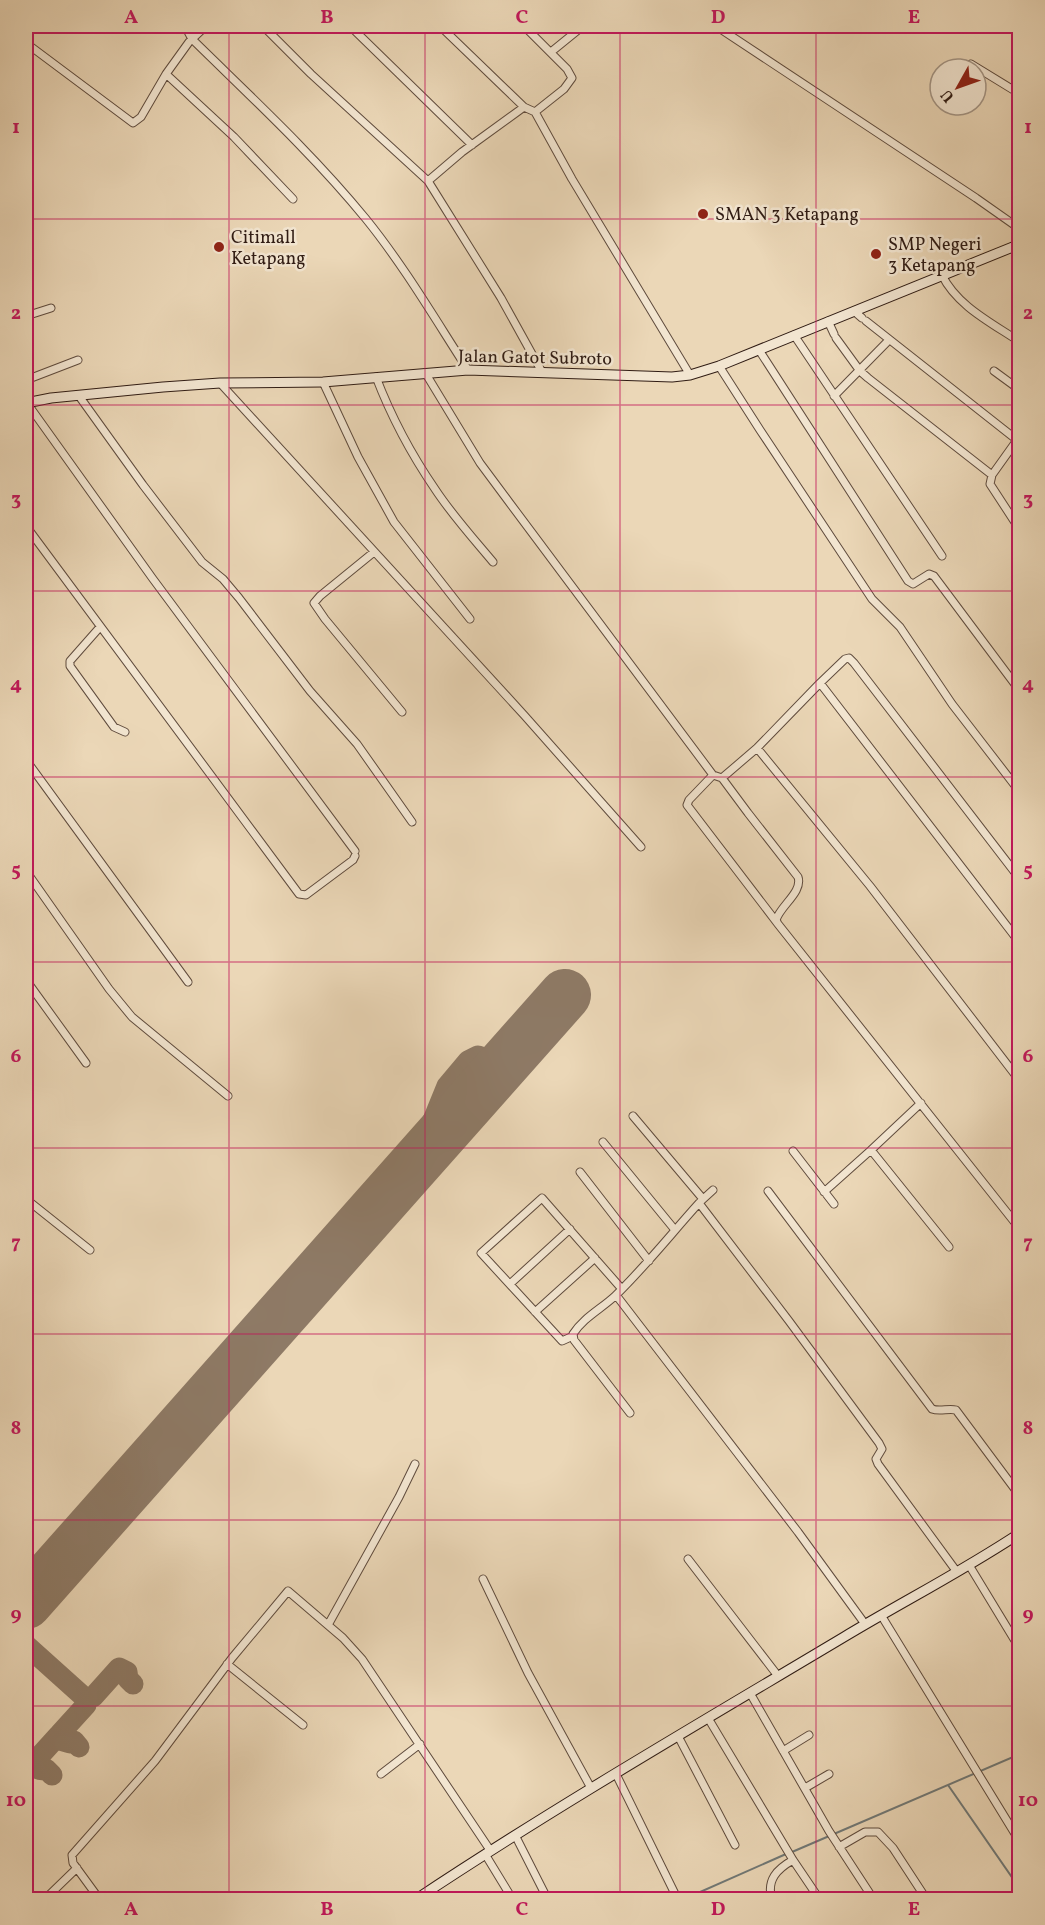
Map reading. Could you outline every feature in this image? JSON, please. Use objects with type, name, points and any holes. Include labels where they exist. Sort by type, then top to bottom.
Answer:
[{"type":"street","points":[[184,26],[192,39],[274,119],[364,217],[399,263],[468,370]]},
{"type":"street","points":[[26,43],[133,123],[141,117],[166,74],[192,39],[206,26]]},
{"type":"street","points":[[263,26],[311,74],[428,181],[483,269],[542,372]]},
{"type":"street","points":[[350,26],[472,145]]},
{"type":"street","points":[[440,26],[524,107],[535,112],[572,179],[690,375]]},
{"type":"street","points":[[525,26],[570,74],[571,81],[535,112]]},
{"type":"street","points":[[551,52],[583,26]]},
{"type":"street","points":[[716,26],[1020,229]]},
{"type":"street","points":[[166,74],[234,137],[293,199]]},
{"type":"street","points":[[988,74],[1020,94]]},
{"type":"street","points":[[428,181],[524,107]]},
{"type":"street","name":"Jalan Gatot Subroto","points":[[26,403],[163,387],[220,383],[323,382],[468,370],[644,377],[690,375],[719,366],[1020,244]]},
{"type":"street","points":[[942,274],[960,299],[1020,342]]},
{"type":"street","points":[[26,316],[51,308]]},
{"type":"street","points":[[854,311],[1018,439],[992,475],[991,488],[1020,530]]},
{"type":"street","points":[[828,321],[835,336],[860,371],[992,475]]},
{"type":"street","points":[[794,335],[942,556]]},
{"type":"street","points":[[834,396],[889,340]]},
{"type":"street","points":[[759,350],[908,581],[913,584],[929,574],[934,576],[1020,691]]},
{"type":"street","points":[[26,380],[78,360]]},
{"type":"street","points":[[719,366],[872,599],[900,627],[952,704],[1020,792]]},
{"type":"street","points":[[994,372],[1020,390]]},
{"type":"street","points":[[426,374],[480,463],[713,775],[723,777],[748,813],[798,876],[798,886],[779,913],[776,920],[778,924]]},
{"type":"street","points":[[376,377],[400,430],[422,469],[448,507],[493,562]]},
{"type":"street","points":[[323,382],[358,457],[394,522],[470,619]]},
{"type":"street","points":[[220,383],[524,715],[641,847]]},
{"type":"street","points":[[79,396],[202,562],[223,579],[310,691],[357,744],[412,822]]},
{"type":"street","points":[[26,403],[355,854],[353,860],[306,895],[299,894],[26,526]]},
{"type":"street","points":[[374,552],[314,603],[402,712]]},
{"type":"street","points":[[100,627],[70,661],[70,666],[114,727],[125,732]]},
{"type":"street","points":[[723,777],[756,748],[845,659],[849,658],[1020,879]]},
{"type":"street","points":[[820,683],[1018,938]]},
{"type":"street","points":[[756,748],[870,886],[1020,1081]]},
{"type":"street","points":[[26,760],[188,981]]},
{"type":"street","points":[[713,775],[687,805],[778,924],[1020,1229]]},
{"type":"street","points":[[26,871],[126,1011],[141,1026],[228,1096]]},
{"type":"street","points":[[26,980],[86,1063]]},
{"type":"street","points":[[824,1192],[921,1103]]},
{"type":"street","points":[[633,1116],[701,1201],[879,1443],[882,1449],[876,1459],[878,1464],[957,1572]]},
{"type":"street","points":[[603,1142],[675,1230]]},
{"type":"street","points":[[872,1150],[949,1247]]},
{"type":"street","points":[[793,1151],[834,1204]]},
{"type":"street","points":[[580,1173],[649,1261]]},
{"type":"street","points":[[621,1288],[543,1198],[481,1253],[562,1341],[573,1336],[578,1327],[616,1295],[713,1190]]},
{"type":"street","points":[[768,1191],[932,1409],[956,1410],[1020,1496]]},
{"type":"street","points":[[26,1199],[90,1250]]},
{"type":"street","points":[[510,1284],[570,1229]]},
{"type":"street","points":[[535,1312],[596,1258]]},
{"type":"street","points":[[616,1295],[865,1624]]},
{"type":"street","points":[[573,1336],[630,1413]]},
{"type":"street","points":[[328,1625],[415,1464]]},
{"type":"street","points":[[415,1899],[591,1788],[1020,1533]]},
{"type":"street","points":[[688,1559],[778,1676]]},
{"type":"street","points":[[969,1565],[1020,1649]]},
{"type":"street","points":[[483,1579],[528,1673],[591,1788]]},
{"type":"street","points":[[100,1899],[71,1859],[72,1855],[155,1761],[227,1664],[288,1591],[328,1625],[362,1659],[420,1744],[488,1852],[513,1899]]},
{"type":"street","points":[[881,1615],[1020,1842]]},
{"type":"street","points":[[227,1664],[303,1725]]},
{"type":"street","points":[[750,1693],[833,1839],[874,1899]]},
{"type":"street","points":[[708,1718],[793,1860],[820,1899]]},
{"type":"street","points":[[783,1751],[809,1735]]},
{"type":"street","points":[[678,1736],[735,1845]]},
{"type":"street","points":[[381,1774],[420,1744]]},
{"type":"street","points":[[616,1774],[678,1899]]},
{"type":"street","points":[[805,1788],[829,1774]]},
{"type":"street","points":[[839,1847],[865,1832],[881,1833],[927,1899]]},
{"type":"street","points":[[516,1835],[548,1899]]},
{"type":"street","points":[[772,1899],[770,1892],[772,1879],[779,1868],[793,1860]]},
{"type":"street","points":[[44,1899],[77,1868]]},
{"type":"waterway","points":[[792,1852],[1020,1754]]},
{"type":"waterway","points":[[948,1785],[1020,1889]]},
{"type":"waterway","points":[[682,1900],[786,1854]]},
{"type":"taxiway","points":[[410,1170],[447,1086],[468,1061],[478,1056],[499,1069]]},
{"type":"taxiway","points":[[26,1645],[85,1698],[86,1705],[26,1771]]},
{"type":"taxiway","points":[[85,1698],[93,1697],[119,1668],[127,1672],[128,1679],[133,1684]]},
{"type":"taxiway","points":[[60,1734],[63,1741],[70,1743],[74,1741],[79,1747]]},
{"type":"taxiway","points":[[33,1762],[36,1768],[46,1769],[52,1775]]},
{"type":"runway","points":[[26,1603],[565,995]]},
{"type":"place","name":"SMAN 3 Ketapang","points":[[703,214]]},
{"type":"place","name":"Citimall Ketapang","points":[[219,247]]},
{"type":"place","name":"SMP Negeri 3 Ketapang","points":[[876,254]]}]
